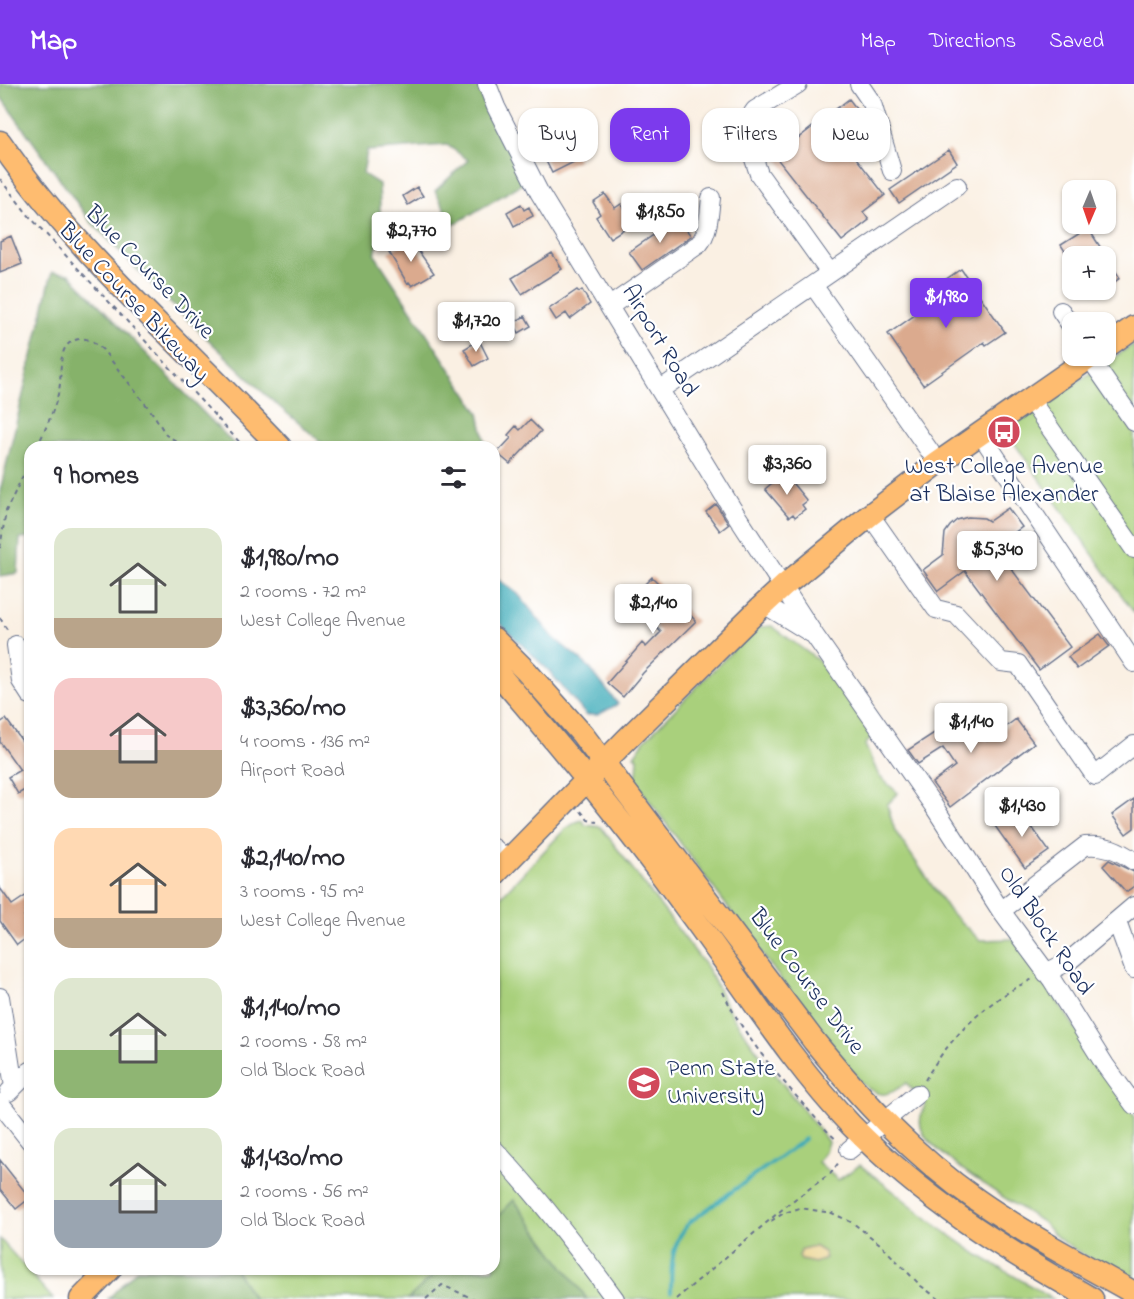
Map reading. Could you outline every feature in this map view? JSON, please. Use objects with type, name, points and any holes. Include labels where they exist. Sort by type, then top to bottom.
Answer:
[{"type":"main road","name":"Blue Course Drive","points":[[0,142],[28,180],[87,249],[276,441]]},
{"type":"main road","points":[[1116,339],[1134,327]]},
{"type":"main road","points":[[500,859],[604,763],[784,586],[870,515],[938,463],[1077,366]]},
{"type":"main road","name":"Blue Course Drive","points":[[500,645],[582,734],[814,1041],[850,1085],[884,1121],[902,1139],[975,1199],[1035,1237],[1134,1293]]},
{"type":"main road","points":[[500,676],[587,779],[655,865],[857,1144],[902,1173],[958,1218],[997,1244],[1092,1299]]},
{"type":"main road","points":[[81,1299],[104,1275]]},
{"type":"street","name":"Airport Road","points":[[487,84],[495,107],[539,192],[733,510],[784,586]]},
{"type":"street","points":[[798,84],[754,110],[745,132],[759,174],[830,273]]},
{"type":"street","points":[[859,84],[872,103],[892,171]]},
{"type":"street","points":[[661,389],[957,186]]},
{"type":"street","points":[[610,306],[699,244],[706,231],[711,198]]},
{"type":"street","points":[[813,285],[938,463]]},
{"type":"street","points":[[1103,366],[1134,422]]},
{"type":"street","points":[[1029,398],[1134,549]]},
{"type":"street","points":[[980,433],[1134,663]]},
{"type":"street","points":[[870,515],[936,609],[956,614],[1001,662],[1018,664],[1095,776],[1134,745]]},
{"type":"street","name":"Old Block Road","points":[[784,586],[933,805],[1001,911],[1046,972],[1105,1065],[1134,1105]]},
{"type":"street","name":"Old Block Road","points":[[764,604],[816,636]]},
{"type":"street","points":[[16,645],[21,681],[24,686]]},
{"type":"street","points":[[1001,911],[1086,846],[1101,845],[1134,861]]},
{"type":"street","points":[[1046,972],[1069,962],[1134,906]]},
{"type":"street","points":[[1117,922],[1134,969]]},
{"type":"street","points":[[0,997],[14,1087]]},
{"type":"street","points":[[24,1077],[0,1103],[24,1133]]},
{"type":"street","points":[[857,1144],[917,1094]]},
{"type":"street","points":[[500,1155],[559,1223],[615,1299]]},
{"type":"path","name":"Blue Course Bikeway","points":[[0,179],[38,225],[238,441]]},
{"type":"path","points":[[39,441],[59,391],[64,349],[72,340],[83,338],[93,341],[103,350],[154,415],[166,435],[176,441]]},
{"type":"path","points":[[0,548],[6,511],[24,474]]},
{"type":"path","points":[[917,1094],[941,1056],[974,1018],[1017,986],[1046,972]]},
{"type":"path","points":[[676,1299],[831,1173],[857,1144]]},
{"type":"path","points":[[761,1228],[784,1213],[800,1208],[832,1213],[853,1223],[880,1244],[921,1286],[939,1299]]},
{"type":"path","points":[[426,1299],[442,1285],[474,1299]]},
{"type":"green space","points":[[0,84],[489,84],[518,147],[518,162],[525,162],[532,178],[453,225],[435,191],[468,160],[447,145],[367,151],[363,174],[379,184],[381,228],[375,255],[479,413],[485,441],[320,441],[269,398],[164,297],[90,221],[0,96]]},
{"type":"green space","points":[[52,272],[69,274],[231,441],[24,441],[24,539],[20,539],[18,573],[0,576],[0,491]]},
{"type":"green space","points":[[1134,344],[1134,613],[1005,430],[1101,366],[1116,366],[1116,356]]},
{"type":"green space","points":[[772,626],[831,670],[876,733],[865,745],[879,776],[898,793],[887,805],[895,831],[950,912],[980,940],[1016,939],[1134,1116],[1134,1283],[1062,1241],[1042,1222],[976,1179],[940,1152],[928,1140],[920,1123],[926,1103],[906,1083],[883,1094],[872,1091],[860,1082],[796,1000],[634,780],[633,776],[637,774],[638,758],[634,756],[644,741],[738,645],[760,627]]},
{"type":"green space","name":"Penn State University","points":[[583,820],[585,825],[601,827],[705,965],[731,1014],[746,1036],[828,1142],[818,1162],[838,1180],[860,1165],[941,1229],[980,1256],[1053,1299],[587,1299],[515,1201],[500,1215],[500,898],[564,830]]},
{"type":"green space","points":[[514,1200],[587,1299],[408,1299],[434,1275],[500,1275],[500,1214]]},
{"type":"green space","points":[[0,1239],[24,1266],[24,1275],[32,1275],[53,1299],[0,1299]]},
{"type":"green space","points":[[131,1275],[239,1275],[254,1299],[108,1299]]},
{"type":"green space","points":[[239,1275],[434,1275],[408,1299],[254,1299]]},
{"type":"sand","points":[[814,1246],[824,1252],[826,1258],[815,1263],[801,1260],[799,1256],[802,1249]]},
{"type":"water","points":[[500,580],[518,594],[553,637],[588,666],[618,704],[598,715],[586,715],[548,670],[500,624]]},
{"type":"building","points":[[849,99],[856,108],[837,108]]},
{"type":"building","points":[[811,128],[811,162],[859,162],[885,195],[863,212],[869,220],[842,241],[780,162],[799,162],[799,138]]},
{"type":"building","points":[[949,150],[957,163],[899,203],[890,190]]},
{"type":"building","points":[[546,162],[574,162],[552,173]]},
{"type":"building","points":[[417,187],[423,196],[408,205],[403,196]]},
{"type":"building","points":[[605,194],[615,208],[621,204],[632,220],[622,226],[624,229],[610,238],[596,217],[600,214],[593,202]]},
{"type":"building","points":[[521,204],[524,210],[529,207],[533,216],[514,226],[507,212]]},
{"type":"building","points":[[678,218],[691,236],[642,270],[629,252]]},
{"type":"building","points":[[1078,234],[1092,234],[1100,246],[1062,247],[1061,245]]},
{"type":"building","points":[[11,236],[22,264],[0,273],[0,241]]},
{"type":"building","points":[[410,239],[434,273],[412,286],[409,282],[407,283],[389,252]]},
{"type":"building","points":[[552,253],[562,269],[522,294],[512,278]]},
{"type":"building","points":[[961,269],[1005,332],[986,345],[984,342],[923,385],[888,334],[946,293],[939,284]]},
{"type":"building","points":[[577,290],[579,292],[582,290],[590,304],[570,319],[566,313],[556,320],[549,309]]},
{"type":"building","points":[[525,316],[531,326],[519,333],[513,323]]},
{"type":"building","points":[[479,340],[488,358],[474,366],[464,349]]},
{"type":"building","points":[[530,420],[541,431],[510,464],[500,456],[500,450],[511,438],[508,435],[516,426],[520,430]]},
{"type":"building","points":[[784,473],[807,501],[802,505],[805,509],[795,517],[793,514],[789,517],[765,489]]},
{"type":"building","points":[[716,504],[729,524],[720,531],[706,512]]},
{"type":"building","points":[[1008,508],[1022,527],[995,547],[1070,647],[1039,670],[965,571],[938,591],[923,570],[943,555],[945,533],[957,520],[968,517],[984,518],[989,521]]},
{"type":"building","points":[[652,577],[696,621],[643,673],[623,697],[607,683],[642,643],[646,647],[661,632],[655,626],[661,621],[634,595]]},
{"type":"building","points":[[1100,634],[1109,646],[1077,669],[1068,657]]},
{"type":"building","points":[[968,711],[987,741],[1016,719],[1034,743],[950,807],[932,783],[955,766],[943,748],[918,764],[908,750]]},
{"type":"building","points":[[6,719],[24,744],[24,790],[18,794],[8,777],[20,770],[0,742],[0,723]]},
{"type":"building","points":[[1134,799],[1134,828],[1126,834],[1112,815]]},
{"type":"building","points":[[1019,809],[1049,851],[1025,868],[995,826]]},
{"type":"building","points":[[1109,860],[1134,872],[1134,886],[1126,892],[1103,866]]},
{"type":"building","points":[[0,888],[12,905],[24,897],[24,940],[17,945],[0,921]]},
{"type":"building","points":[[0,1160],[24,1190],[24,1203],[16,1209],[0,1189]]},
{"type":"waterway","points":[[671,1292],[673,1254],[679,1237],[691,1221],[805,1139]]},
{"type":"place","name":"West College Avenue at Blaise Alexander","points":[[1004,432]]},
{"type":"place","name":"Penn State University","points":[[644,1083]]}]
